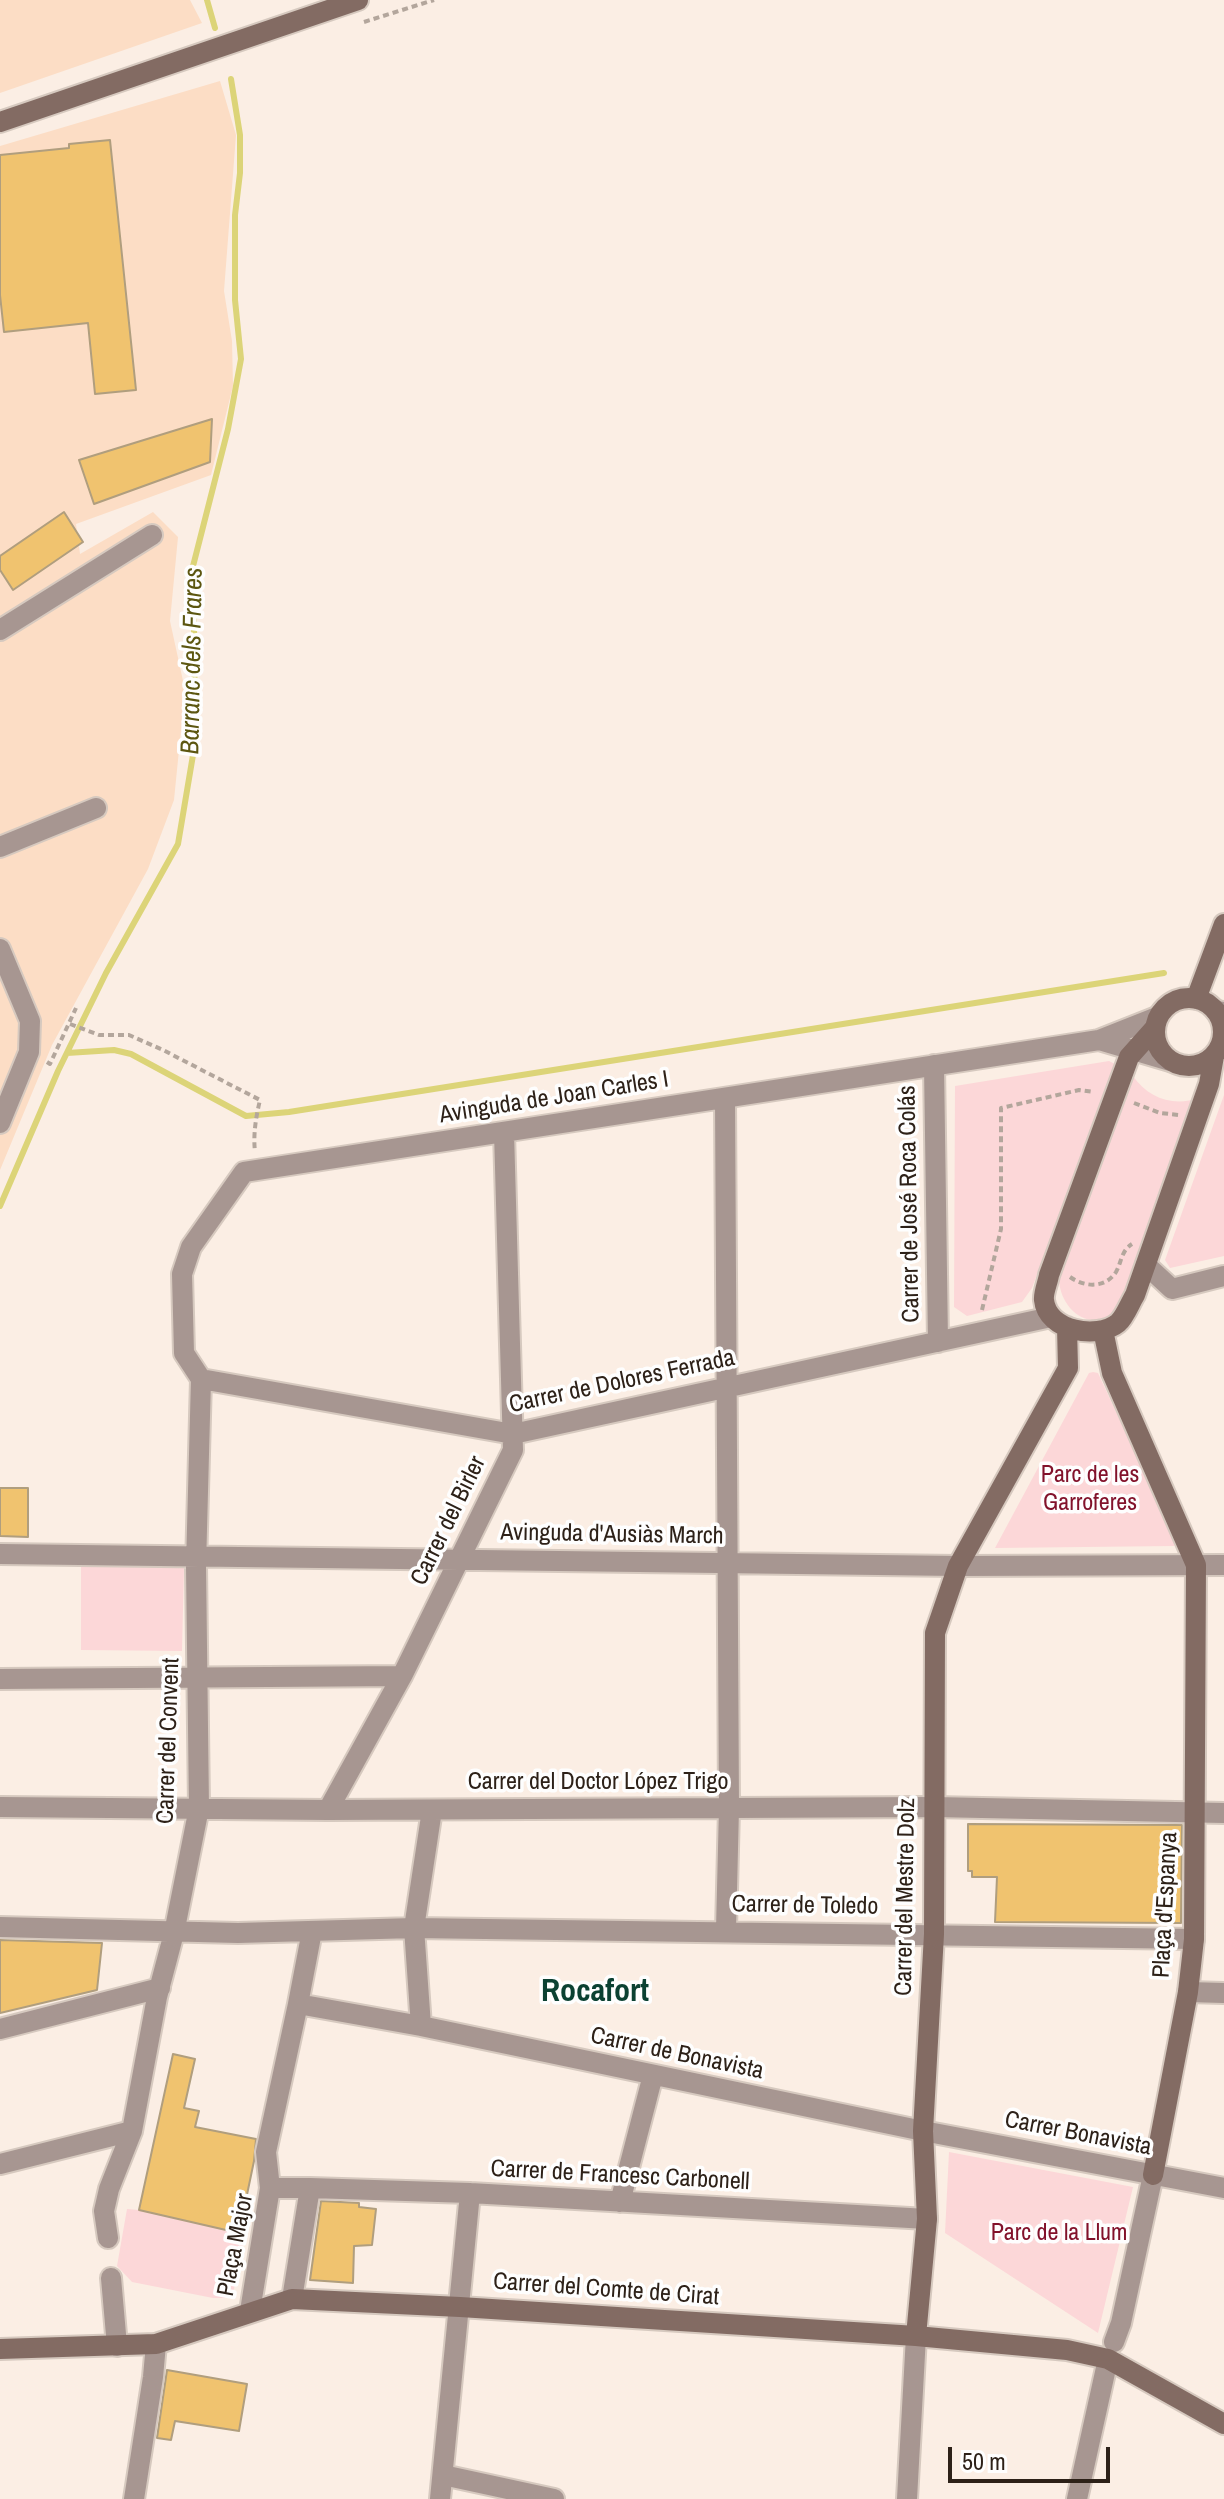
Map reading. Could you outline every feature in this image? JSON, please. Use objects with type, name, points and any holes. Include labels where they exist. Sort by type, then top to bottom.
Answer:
[{"type":"street","points":[[0,122],[349,2]]},
{"type":"street","points":[[0,630],[152,535]]},
{"type":"street","points":[[0,847],[96,808]]},
{"type":"street","points":[[1196,999],[1224,924]]},
{"type":"street","points":[[0,949],[30,1021],[29,1052],[0,1123]]},
{"type":"street","points":[[1059,1322],[1103,1330],[1119,1322],[1135,1295],[1209,1084],[1223,1035],[1220,1011],[1204,1001],[1188,997],[1176,1000],[1161,1011],[1156,1023],[1133,1051]]},
{"type":"street","points":[[1156,1023],[1155,1037],[1161,1053],[1170,1061],[1188,1066],[1201,1064],[1219,1049]]},
{"type":"street","name":"Avinguda de Joan Carles I","points":[[257,1170],[1099,1040],[1156,1023]]},
{"type":"street","name":"Avinguda de Joan Carles I","points":[[1099,1040],[1170,1061]]},
{"type":"street","name":"Carrer del Mestre Dolz","points":[[907,2499],[916,2336],[927,2219],[923,2131],[934,1934],[935,1633],[958,1566],[1068,1368],[1059,1322],[1044,1300],[1049,1275],[1133,1051]]},
{"type":"street","name":"Carrer de José Roca Colás","points":[[934,1065],[938,1342]]},
{"type":"street","points":[[725,1098],[729,1808],[726,1930]]},
{"type":"street","name":"Carrer del Birler","points":[[328,1810],[402,1676],[513,1450],[504,1132]]},
{"type":"street","points":[[201,1379],[184,1353],[182,1274],[191,1247],[244,1172],[257,1170]]},
{"type":"street","points":[[1146,1265],[1172,1289],[1224,1276]]},
{"type":"street","name":"Carrer de Dolores Ferrada","points":[[201,1379],[513,1434],[938,1342],[1059,1322]]},
{"type":"street","points":[[1103,1330],[1112,1373],[1196,1565],[1196,1812]]},
{"type":"street","name":"Carrer del Convent","points":[[108,2238],[104,2211],[109,2189],[132,2131],[199,1808],[196,1556],[201,1379]]},
{"type":"street","name":"Avinguda d'Ausiàs March","points":[[0,1554],[958,1566],[1224,1565]]},
{"type":"street","points":[[0,1679],[402,1676]]},
{"type":"street","name":"Carrer del Doctor López Trigo","points":[[0,1807],[432,1810],[934,1807],[1196,1812]]},
{"type":"street","points":[[421,2026],[414,1928],[432,1810]]},
{"type":"street","name":"Plaça d'Espanya","points":[[1224,1813],[1196,1812],[1194,1939],[1188,1992],[1224,1993]]},
{"type":"street","name":"Carrer de Toledo","points":[[0,1927],[174,1933],[414,1928],[726,1930],[1194,1939]]},
{"type":"street","points":[[270,2188],[266,2152],[312,1931]]},
{"type":"street","points":[[0,2029],[160,1988]]},
{"type":"street","points":[[1077,2499],[1111,2350],[1121,2323],[1188,1992]]},
{"type":"street","name":"Carrer de Bonavista","points":[[298,2004],[421,2026],[923,2131]]},
{"type":"street","points":[[620,2202],[653,2075]]},
{"type":"street","points":[[0,2164],[132,2131]]},
{"type":"street","name":"Carrer Bonavista","points":[[923,2131],[1224,2188]]},
{"type":"street","name":"Plaça Major","points":[[250,2311],[270,2188],[310,2188]]},
{"type":"street","points":[[292,2299],[310,2188]]},
{"type":"street","name":"Carrer de Francesc Carbonell","points":[[310,2188],[470,2193],[927,2219]]},
{"type":"street","points":[[440,2499],[470,2193]]},
{"type":"street","points":[[111,2278],[117,2346]]},
{"type":"street","name":"Plaça Major","points":[[0,2349],[156,2344],[292,2299]]},
{"type":"street","name":"Carrer del Comte de Cirat","points":[[292,2299],[916,2336],[1067,2350],[1111,2350],[1224,2424]]},
{"type":"street","points":[[134,2499],[156,2344]]},
{"type":"street","points":[[443,2475],[554,2499]]},
{"type":"path","points":[[50,1064],[76,1008]]},
{"type":"path","points":[[70,1024],[84,1032],[111,1037],[129,1035],[260,1100],[258,1121],[253,1131],[257,1170]]},
{"type":"path","points":[[982,1312],[1001,1229],[1001,1108],[1079,1090],[1104,1094]]},
{"type":"path","points":[[1125,1098],[1160,1113]]},
{"type":"path","points":[[1065,1273],[1081,1285],[1105,1281]]},
{"type":"shaded area","points":[[0,0],[190,0],[202,23],[0,93]]},
{"type":"shaded area","points":[[220,81],[236,135],[224,291],[232,341],[233,386],[211,475],[76,524],[80,554],[153,512],[178,537],[170,621],[185,690],[174,800],[148,869],[52,1045],[0,1170],[0,146]]},
{"type":"green space","points":[[1109,1061],[1115,1064],[1032,1288],[1022,1302],[967,1316],[954,1307],[955,1086]]},
{"type":"green space","points":[[1133,1076],[1146,1090],[1162,1099],[1189,1101],[1199,1098],[1126,1297],[1109,1317],[1090,1320],[1069,1306],[1059,1281]]},
{"type":"green space","points":[[1224,1095],[1224,1256],[1170,1268],[1165,1260]]},
{"type":"green space","name":"Parc de les Garroferes","points":[[1089,1373],[1098,1373],[1176,1541],[1174,1546],[995,1548]]},
{"type":"green space","points":[[81,1565],[184,1567],[182,1651],[81,1650]]},
{"type":"green space","name":"Parc de la Llum","points":[[949,2152],[1133,2187],[1098,2333],[945,2233]]},
{"type":"green space","points":[[127,2209],[245,2234],[234,2289],[225,2298],[213,2298],[132,2282],[117,2266]]},
{"type":"building","points":[[110,140],[136,390],[95,394],[88,323],[4,332],[0,295],[0,155]]},
{"type":"building","points":[[212,419],[210,462],[94,504],[79,460]]},
{"type":"building","points":[[64,512],[83,542],[13,590],[0,570],[0,556]]},
{"type":"building","points":[[0,1488],[28,1488],[28,1537],[0,1536]]},
{"type":"building","points":[[968,1824],[1182,1825],[1181,1923],[995,1922],[997,1877],[972,1877],[972,1871],[968,1871]]},
{"type":"building","points":[[0,1940],[102,1943],[97,1990],[0,2013]]},
{"type":"building","points":[[173,2054],[195,2059],[184,2108],[199,2111],[195,2127],[256,2139],[239,2233],[139,2210]]},
{"type":"building","points":[[321,2201],[359,2203],[359,2207],[376,2209],[372,2245],[354,2246],[353,2283],[310,2280]]},
{"type":"building","points":[[167,2370],[247,2384],[239,2431],[175,2421],[171,2440],[157,2438]]},
{"type":"waterway","name":"Barranc dels Frares","points":[[207,0],[215,28]]},
{"type":"waterway","name":"Barranc dels Frares","points":[[0,1206],[58,1071],[106,973],[178,844],[193,755],[195,649],[191,574],[228,429],[241,359],[235,300],[235,215],[240,135],[231,79]]},
{"type":"waterway","points":[[67,1053],[114,1050],[131,1054],[246,1116],[289,1112],[1164,973]]},
{"type":"district","name":"Rocafort","points":[[595,1992]]}]
